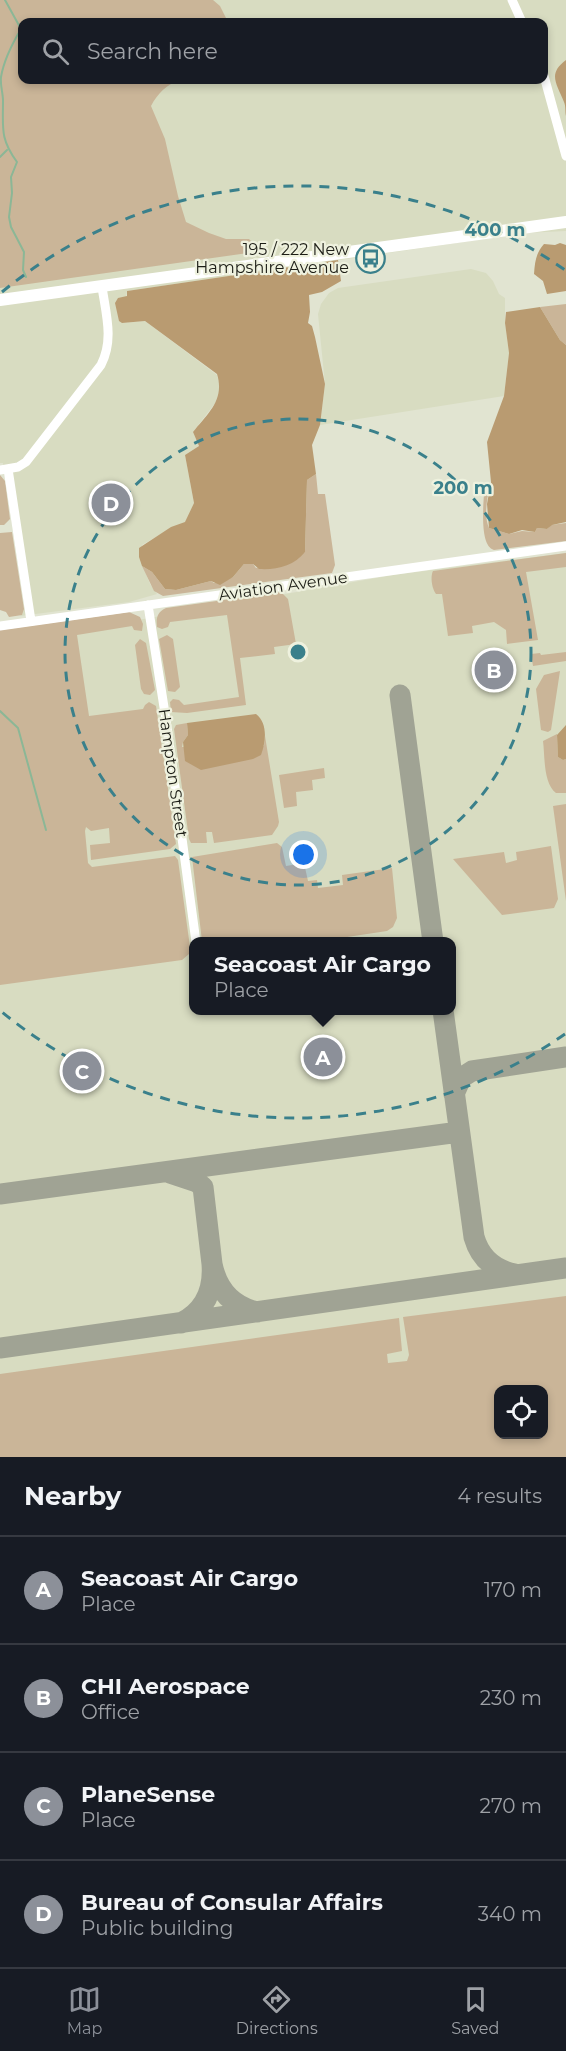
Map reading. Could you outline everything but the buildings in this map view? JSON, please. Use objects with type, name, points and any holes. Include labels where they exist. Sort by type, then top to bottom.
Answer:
[{"type":"street","points":[[512,0],[520,18]]},
{"type":"street","points":[[545,84],[566,156]]},
{"type":"street","points":[[0,300],[566,222]]},
{"type":"street","points":[[31,621],[4,469],[18,467],[32,455],[104,360],[109,331],[102,287]]},
{"type":"street","name":"Aviation Avenue","points":[[0,626],[566,546]]},
{"type":"street","name":"Hampton Street","points":[[148,605],[195,937]]},
{"type":"shaded area","points":[[0,0],[566,0],[566,231],[525,233],[127,291],[123,323],[145,321],[217,375],[220,385],[219,398],[193,432],[199,446],[185,455],[194,503],[185,523],[171,528],[142,545],[143,566],[157,594],[129,602],[20,616],[24,607],[3,463],[0,463]]},
{"type":"shaded area","points":[[0,0],[213,0],[220,6],[226,18],[18,18],[18,84],[171,84],[163,90],[151,106],[165,139],[186,222],[226,239],[249,239],[253,243],[255,252],[0,288]]},
{"type":"shaded area","points":[[566,60],[566,116],[565,104],[555,75],[560,65]]},
{"type":"shaded area","points":[[544,244],[566,245],[566,291],[547,294],[543,281],[534,274],[536,258]]},
{"type":"shaded area","points":[[338,260],[341,281],[322,292],[309,295],[308,323],[312,326],[325,384],[320,425],[312,445],[316,474],[307,480],[305,552],[296,561],[279,568],[259,569],[253,564],[244,564],[233,577],[220,585],[211,581],[176,590],[165,589],[152,572],[142,566],[139,548],[171,527],[185,522],[194,503],[185,455],[199,446],[193,432],[214,406],[219,383],[217,374],[145,321],[122,323],[119,321],[115,303],[118,298],[127,296],[127,291]]},
{"type":"shaded area","points":[[471,269],[486,273],[499,294],[505,298],[505,323],[509,353],[504,396],[320,425],[325,384],[318,314],[321,304],[329,293],[338,288]]},
{"type":"shaded area","points":[[566,304],[566,345],[560,340],[540,307]]},
{"type":"shaded area","points":[[540,307],[560,340],[566,345],[566,522],[552,525],[547,529],[537,528],[535,532],[522,530],[509,534],[489,528],[487,504],[491,482],[487,442],[504,396],[509,353],[505,323],[506,312]]},
{"type":"shaded area","points":[[316,474],[318,494],[325,494],[335,565],[332,573],[163,596],[154,591],[142,566],[152,572],[165,589],[176,590],[233,577],[244,564],[253,564],[256,568],[305,552],[307,480]]},
{"type":"shaded area","points":[[0,475],[5,481],[10,519],[4,525],[0,525]]},
{"type":"shaded area","points":[[490,482],[486,511],[489,528],[509,534],[522,531],[535,532],[537,528],[547,529],[551,525],[566,523],[566,541],[494,550],[489,547],[484,531],[483,509],[485,483]]},
{"type":"shaded area","points":[[12,532],[24,609],[22,615],[9,617],[6,612],[0,610],[0,533]]},
{"type":"shaded area","points":[[566,553],[566,1457],[0,1457],[0,641],[75,631],[393,575]]},
{"type":"shaded area","points":[[566,553],[566,567],[526,572],[538,640],[507,644],[506,630],[494,622],[472,626],[473,633],[448,636],[442,594],[436,594],[433,586],[433,571]]},
{"type":"shaded area","points":[[281,592],[288,599],[296,644],[274,647],[275,654],[240,658],[246,705],[187,713],[171,712],[170,702],[173,699],[179,700],[184,705],[239,697],[227,615],[170,622],[168,627],[162,629],[157,627],[161,611],[166,608]]},
{"type":"shaded area","points":[[129,612],[140,617],[143,624],[142,631],[134,630],[132,626],[77,635],[89,716],[143,709],[149,702],[156,706],[176,844],[170,849],[91,860],[90,845],[110,843],[109,828],[91,831],[86,827],[88,863],[92,867],[175,856],[178,860],[189,940],[189,954],[182,960],[0,985],[0,630]]},
{"type":"shaded area","points":[[167,635],[173,639],[180,687],[175,692],[168,691],[159,639]]},
{"type":"shaded area","points":[[140,639],[146,643],[155,690],[150,695],[144,694],[141,689],[135,645]]},
{"type":"shaded area","points":[[566,652],[566,661],[533,666],[531,654]]},
{"type":"shaded area","points":[[560,671],[551,730],[548,732],[541,730],[536,689],[544,675]]},
{"type":"shaded area","points":[[256,714],[263,722],[265,733],[261,755],[253,759],[201,770],[185,761],[183,742],[188,735],[187,723]]},
{"type":"shaded area","points":[[187,723],[188,735],[182,747],[264,746],[265,736],[279,822],[272,835],[214,843],[212,832],[206,832],[207,843],[191,843],[174,729],[176,725]]},
{"type":"shaded area","points":[[566,725],[566,759],[563,760],[558,757],[557,735]]},
{"type":"shaded area","points":[[557,734],[558,757],[566,759],[566,793],[556,793],[552,789],[545,769],[543,741]]},
{"type":"shaded area","points":[[324,768],[325,778],[312,780],[313,790],[296,792],[297,806],[284,808],[279,775]]},
{"type":"shaded area","points":[[566,804],[566,901],[553,806]]},
{"type":"shaded area","points":[[277,843],[282,847],[286,866],[304,863],[308,881],[317,880],[318,888],[343,885],[342,875],[392,868],[397,918],[393,927],[387,931],[347,937],[202,937],[192,857]]},
{"type":"shaded area","points":[[551,846],[558,899],[554,908],[502,915],[453,859],[504,852],[506,863],[517,860],[516,852]]},
{"type":"shaded area","points":[[566,1296],[566,1457],[0,1457],[0,1374],[399,1318],[402,1351],[387,1354],[388,1363],[407,1361],[409,1355],[403,1317]]},
{"type":"waterway","points":[[5,0],[18,24]]},
{"type":"waterway","points":[[18,35],[6,58],[1,80],[5,140],[17,162],[11,177],[9,217],[11,227],[24,252],[23,270],[26,277]]},
{"type":"waterway","points":[[0,157],[7,150]]},
{"type":"waterway","points":[[0,711],[18,728],[46,830]]},
{"type":"taxiway","points":[[400,695],[432,937]]},
{"type":"taxiway","points":[[444,1015],[474,1237],[480,1251],[489,1262],[515,1274]]},
{"type":"taxiway","points":[[454,1094],[461,1078],[472,1071],[566,1057]]},
{"type":"taxiway","points":[[0,1194],[459,1132]]},
{"type":"taxiway","points":[[170,1173],[197,1182],[203,1187],[212,1264]]},
{"type":"taxiway","points":[[181,1323],[196,1312],[206,1299],[211,1282],[212,1264],[217,1281],[227,1295],[240,1305],[257,1312]]},
{"type":"taxiway","points":[[0,1348],[566,1268]]},
{"type":"place","name":"195 / 222 New Hampshire Avenue","points":[[370,258]]},
{"type":"place","name":"Bureau of Consular Affairs","points":[[111,503]]},
{"type":"place","name":"CHI Aerospace","points":[[494,670]]},
{"type":"place","name":"Seacoast Air Cargo","points":[[323,1057]]},
{"type":"place","name":"PlaneSense","points":[[82,1071]]}]
